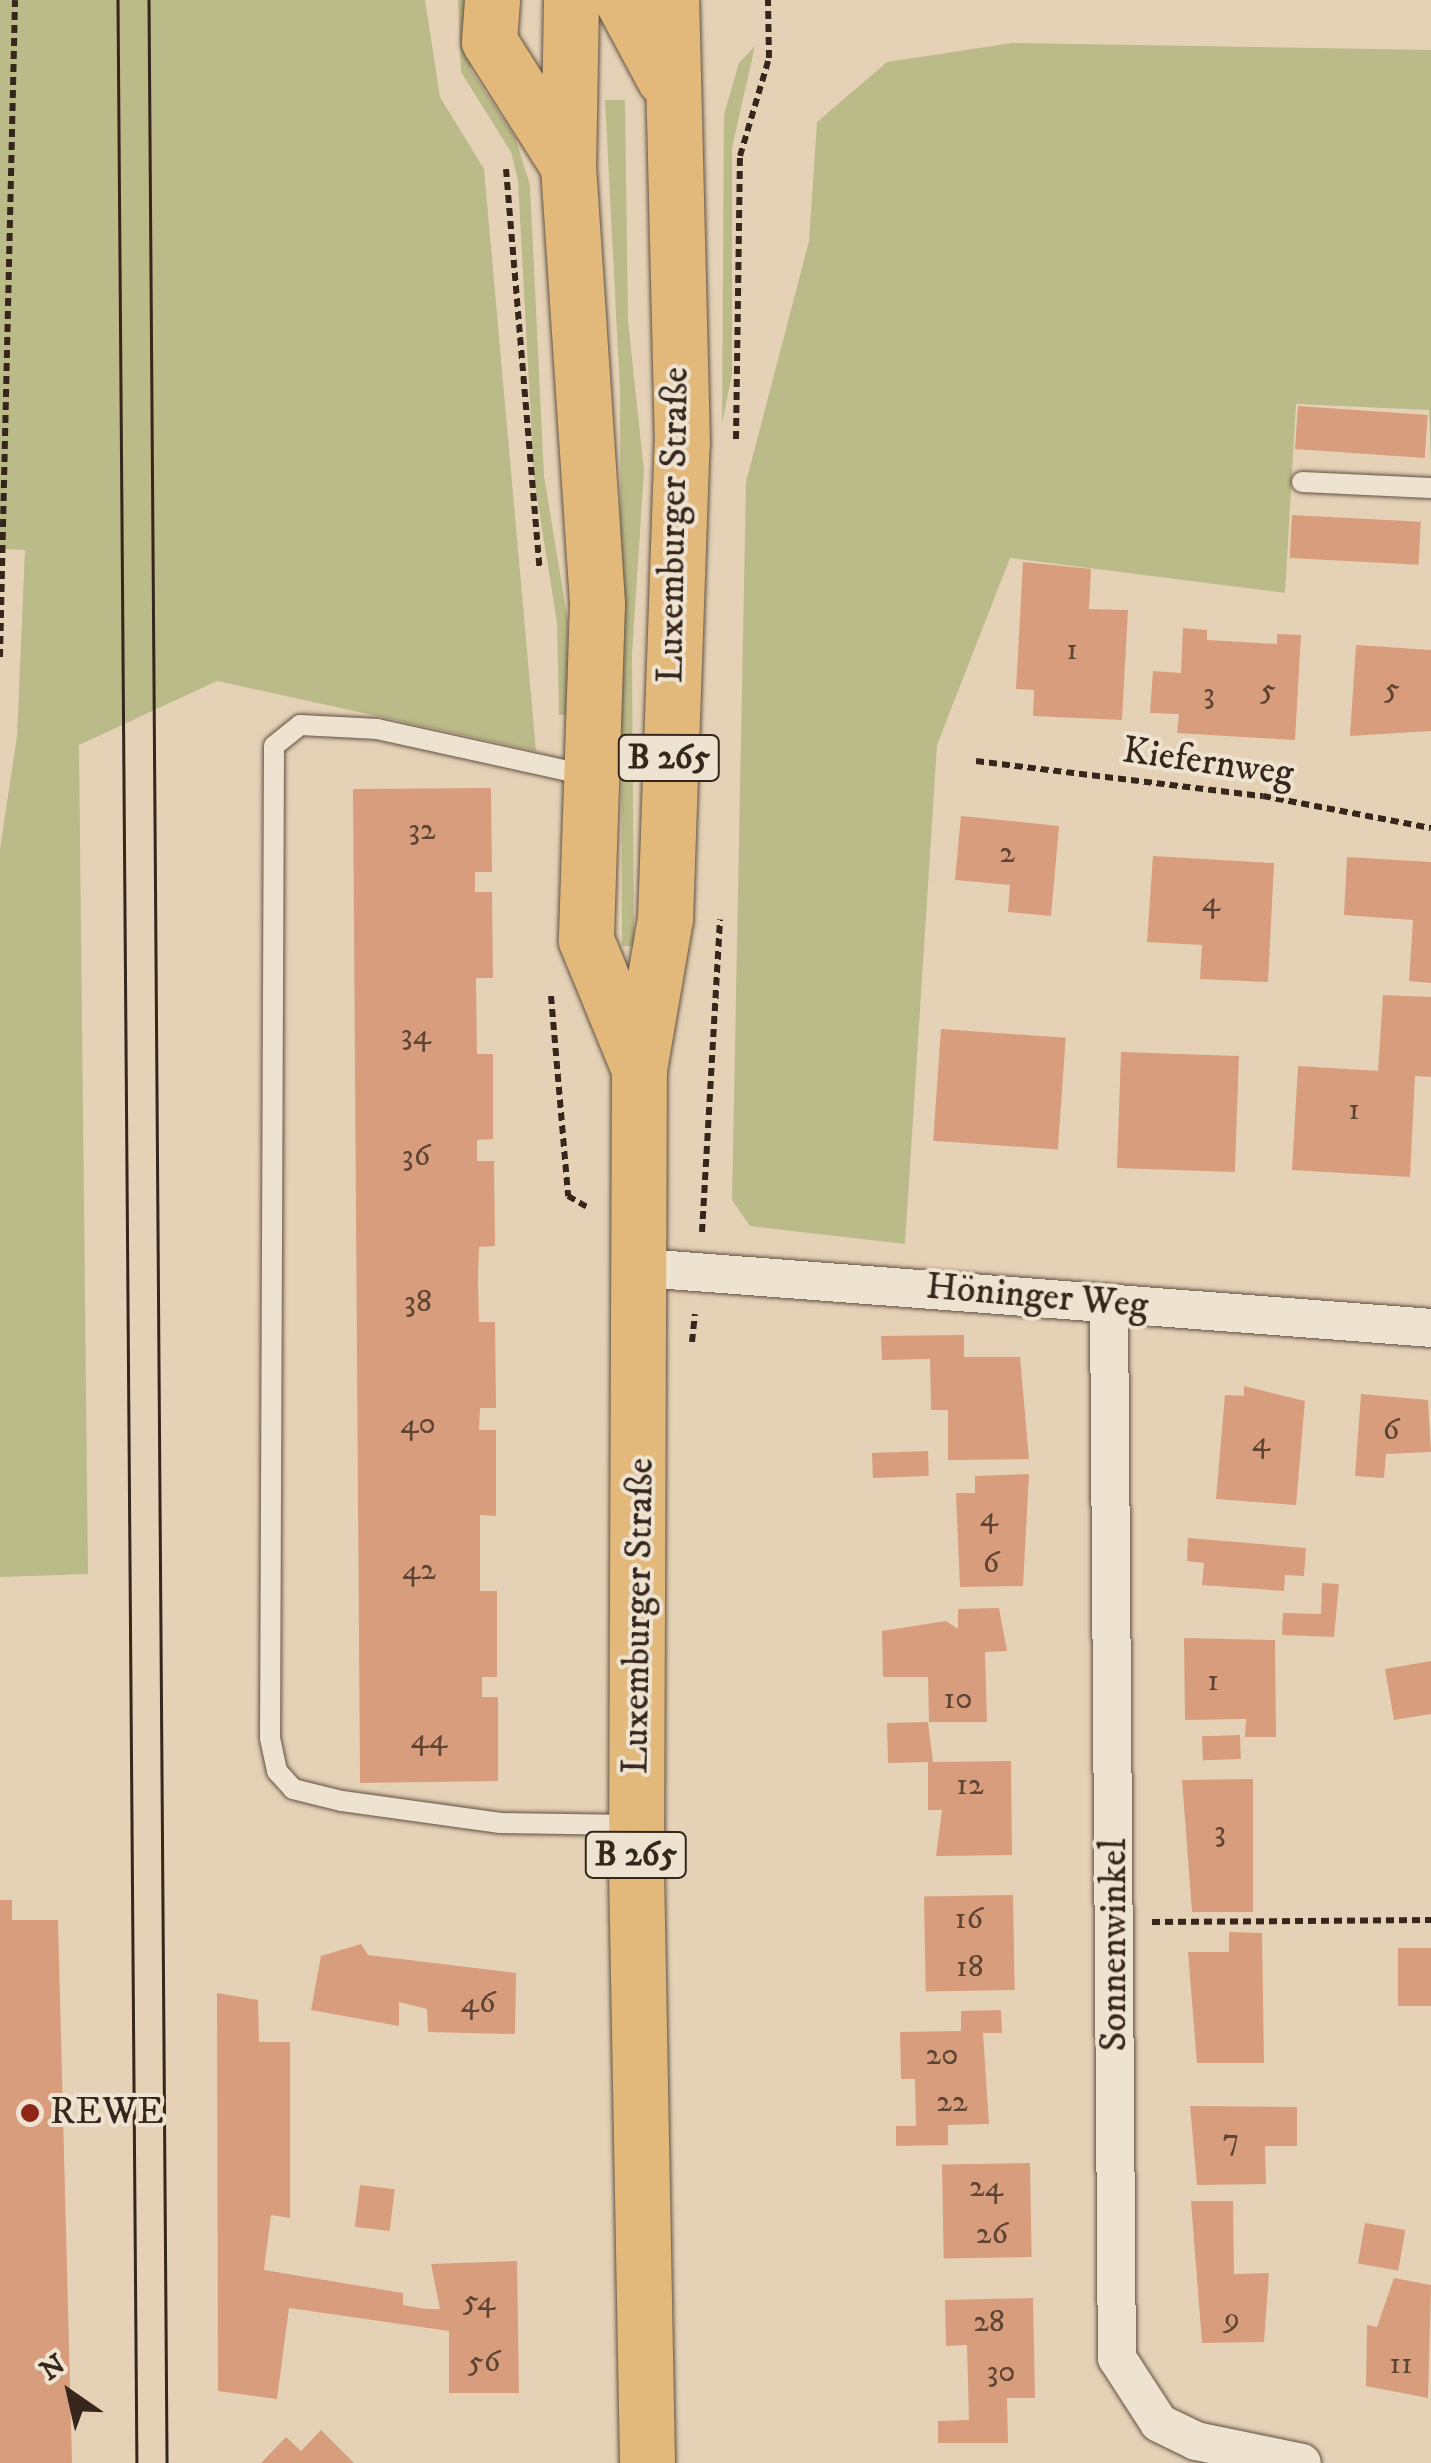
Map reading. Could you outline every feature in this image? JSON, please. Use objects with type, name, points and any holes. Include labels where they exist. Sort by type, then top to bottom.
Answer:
[{"type":"main road","name":"Luxemburger Straße","points":[[492,0],[489,41],[568,166]]},
{"type":"main road","name":"Luxemburger Straße","points":[[571,0],[568,166],[597,604],[586,940],[639,1069]]},
{"type":"main road","name":"Luxemburger Straße","points":[[622,0],[644,26],[672,99]]},
{"type":"main road","name":"Luxemburger Straße","points":[[647,2463],[636,1824],[643,1268],[639,1069],[666,919],[682,444],[671,0]]},
{"type":"street","name":"Höninger Weg","points":[[643,1268],[1110,1304],[1428,1319]]},
{"type":"street","name":"Sonnenwinkel","points":[[1110,1304],[1116,2358],[1159,2423],[1196,2441],[1302,2463]]},
{"type":"lane","points":[[1302,482],[1431,488]]},
{"type":"lane","points":[[592,776],[378,729],[310,724],[274,746],[270,1738],[277,1770],[293,1790],[342,1801],[500,1823],[636,1824]]},
{"type":"path","points":[[0,657],[13,226],[15,0]]},
{"type":"path","points":[[503,160],[542,584]]},
{"type":"path","points":[[0,226],[13,226]]},
{"type":"path","name":"Kiefernweg","points":[[976,761],[1262,796],[1431,828]]},
{"type":"path","points":[[551,980],[557,1088]]},
{"type":"path","points":[[1116,1922],[1431,1920]]},
{"type":"shaded area","points":[[0,0],[425,0],[440,97],[484,169],[536,751],[217,681],[79,745],[88,1574],[0,1577],[0,849],[17,736],[25,550],[0,549]]},
{"type":"shaded area","points":[[458,0],[470,0],[471,70],[515,137],[530,185],[544,476],[568,622],[569,715],[559,715],[557,623],[534,478],[518,180],[511,152],[461,72]]},
{"type":"shaded area","points":[[1012,43],[1431,50],[1431,458],[1429,410],[1296,404],[1285,593],[1010,558],[937,745],[905,1244],[750,1226],[732,1200],[746,482],[809,241],[817,122],[887,62]]},
{"type":"shaded area","points":[[755,46],[732,148],[732,374],[722,424],[724,114],[739,63]]},
{"type":"shaded area","points":[[605,100],[625,100],[628,321],[644,471],[632,655],[634,946],[622,946],[620,391]]},
{"type":"building","points":[[1298,406],[1428,415],[1425,458],[1295,449]]},
{"type":"building","points":[[1292,515],[1421,522],[1419,565],[1290,558]]},
{"type":"building","points":[[1023,562],[1091,569],[1089,609],[1128,610],[1122,720],[1033,716],[1034,690],[1016,689]]},
{"type":"building","points":[[1183,628],[1207,630],[1207,640],[1277,644],[1277,634],[1301,635],[1295,740],[1177,733],[1179,714],[1150,713],[1153,671],[1181,673]]},
{"type":"building","points":[[1356,645],[1431,650],[1431,731],[1350,736]]},
{"type":"building","points":[[491,788],[492,872],[475,872],[475,892],[492,892],[493,978],[476,978],[477,1054],[493,1054],[493,1139],[477,1140],[477,1161],[494,1161],[495,1246],[479,1247],[478,1282],[479,1322],[495,1322],[496,1408],[480,1408],[479,1430],[496,1430],[496,1516],[480,1515],[480,1591],[497,1591],[497,1677],[482,1677],[482,1697],[498,1697],[498,1781],[360,1783],[353,789]]},
{"type":"building","points":[[961,816],[1059,826],[1051,916],[1008,912],[1010,885],[955,880]]},
{"type":"building","points":[[1153,856],[1274,863],[1268,982],[1200,979],[1202,945],[1147,942]]},
{"type":"building","points":[[1347,857],[1431,862],[1431,983],[1409,981],[1413,920],[1344,915]]},
{"type":"building","points":[[1383,995],[1431,997],[1431,1077],[1415,1076],[1410,1177],[1292,1170],[1298,1066],[1378,1071]]},
{"type":"building","points":[[941,1029],[1066,1038],[1058,1149],[933,1141]]},
{"type":"building","points":[[1121,1052],[1239,1056],[1235,1172],[1117,1168]]},
{"type":"building","points":[[964,1335],[964,1357],[1020,1357],[1029,1459],[948,1460],[948,1410],[931,1410],[930,1359],[882,1360],[881,1336]]},
{"type":"building","points":[[1244,1386],[1305,1401],[1296,1505],[1216,1499],[1225,1395],[1244,1396]]},
{"type":"building","points":[[1361,1394],[1428,1400],[1431,1452],[1386,1454],[1384,1478],[1355,1476]]},
{"type":"building","points":[[928,1451],[929,1476],[873,1478],[872,1453]]},
{"type":"building","points":[[1029,1474],[1023,1586],[960,1587],[956,1493],[975,1493],[975,1476]]},
{"type":"building","points":[[1188,1538],[1306,1548],[1304,1576],[1285,1575],[1284,1591],[1202,1585],[1204,1563],[1187,1561]]},
{"type":"building","points":[[1322,1583],[1339,1584],[1334,1637],[1282,1635],[1283,1613],[1321,1614]]},
{"type":"building","points":[[999,1608],[1007,1651],[985,1652],[987,1722],[929,1722],[928,1677],[883,1677],[882,1631],[946,1621],[958,1629],[958,1609]]},
{"type":"building","points":[[1184,1638],[1275,1640],[1276,1737],[1245,1737],[1246,1719],[1185,1720]]},
{"type":"building","points":[[1431,1661],[1431,1714],[1394,1720],[1385,1669]]},
{"type":"building","points":[[928,1722],[933,1762],[1011,1761],[1012,1855],[936,1856],[942,1810],[928,1810],[928,1762],[888,1763],[887,1723]]},
{"type":"building","points":[[1240,1735],[1241,1759],[1203,1760],[1202,1736]]},
{"type":"building","points":[[1253,1779],[1253,1912],[1192,1912],[1182,1780]]},
{"type":"building","points":[[1013,1895],[1015,1990],[926,1992],[924,1897]]},
{"type":"building","name":"REWE","points":[[0,1900],[12,1900],[12,1920],[58,1920],[72,2463],[0,2463]]},
{"type":"building","points":[[1229,1932],[1262,1933],[1264,2063],[1197,2063],[1188,1952],[1229,1952]]},
{"type":"building","points":[[361,1944],[368,1955],[516,1973],[515,2034],[428,2032],[427,2009],[399,2002],[399,2026],[311,2010],[321,1956]]},
{"type":"building","points":[[1398,1948],[1431,1948],[1431,2006],[1398,2006]]},
{"type":"building","points":[[217,1993],[258,2000],[259,2042],[290,2042],[290,2218],[271,2215],[264,2270],[403,2293],[403,2305],[440,2309],[431,2264],[517,2261],[519,2393],[449,2393],[449,2331],[289,2308],[277,2399],[218,2391]]},
{"type":"building","points":[[1001,2010],[1002,2033],[983,2033],[989,2124],[948,2125],[948,2145],[896,2146],[896,2126],[916,2126],[915,2079],[901,2079],[900,2032],[961,2031],[961,2011]]},
{"type":"building","points":[[1190,2106],[1297,2107],[1297,2146],[1265,2146],[1266,2184],[1197,2185]]},
{"type":"building","points":[[1030,2163],[1032,2257],[944,2259],[942,2165]]},
{"type":"building","points":[[360,2185],[395,2189],[390,2231],[355,2227]]},
{"type":"building","points":[[1191,2201],[1233,2201],[1234,2274],[1269,2273],[1264,2342],[1202,2343]]},
{"type":"building","points":[[1365,2223],[1405,2230],[1398,2270],[1358,2263]]},
{"type":"building","points":[[1394,2278],[1431,2285],[1428,2398],[1366,2386],[1367,2325],[1377,2327]]},
{"type":"building","points":[[1033,2298],[1035,2398],[1007,2398],[1008,2443],[938,2443],[938,2421],[969,2420],[967,2345],[946,2346],[945,2300]]},
{"type":"building","points":[[321,2430],[354,2463],[261,2463],[286,2437],[301,2451]]},
{"type":"tram line","points":[[118,0],[137,2463]]},
{"type":"tram line","points":[[149,0],[167,2463]]},
{"type":"place","name":"REWE","points":[[30,2113]]}]
